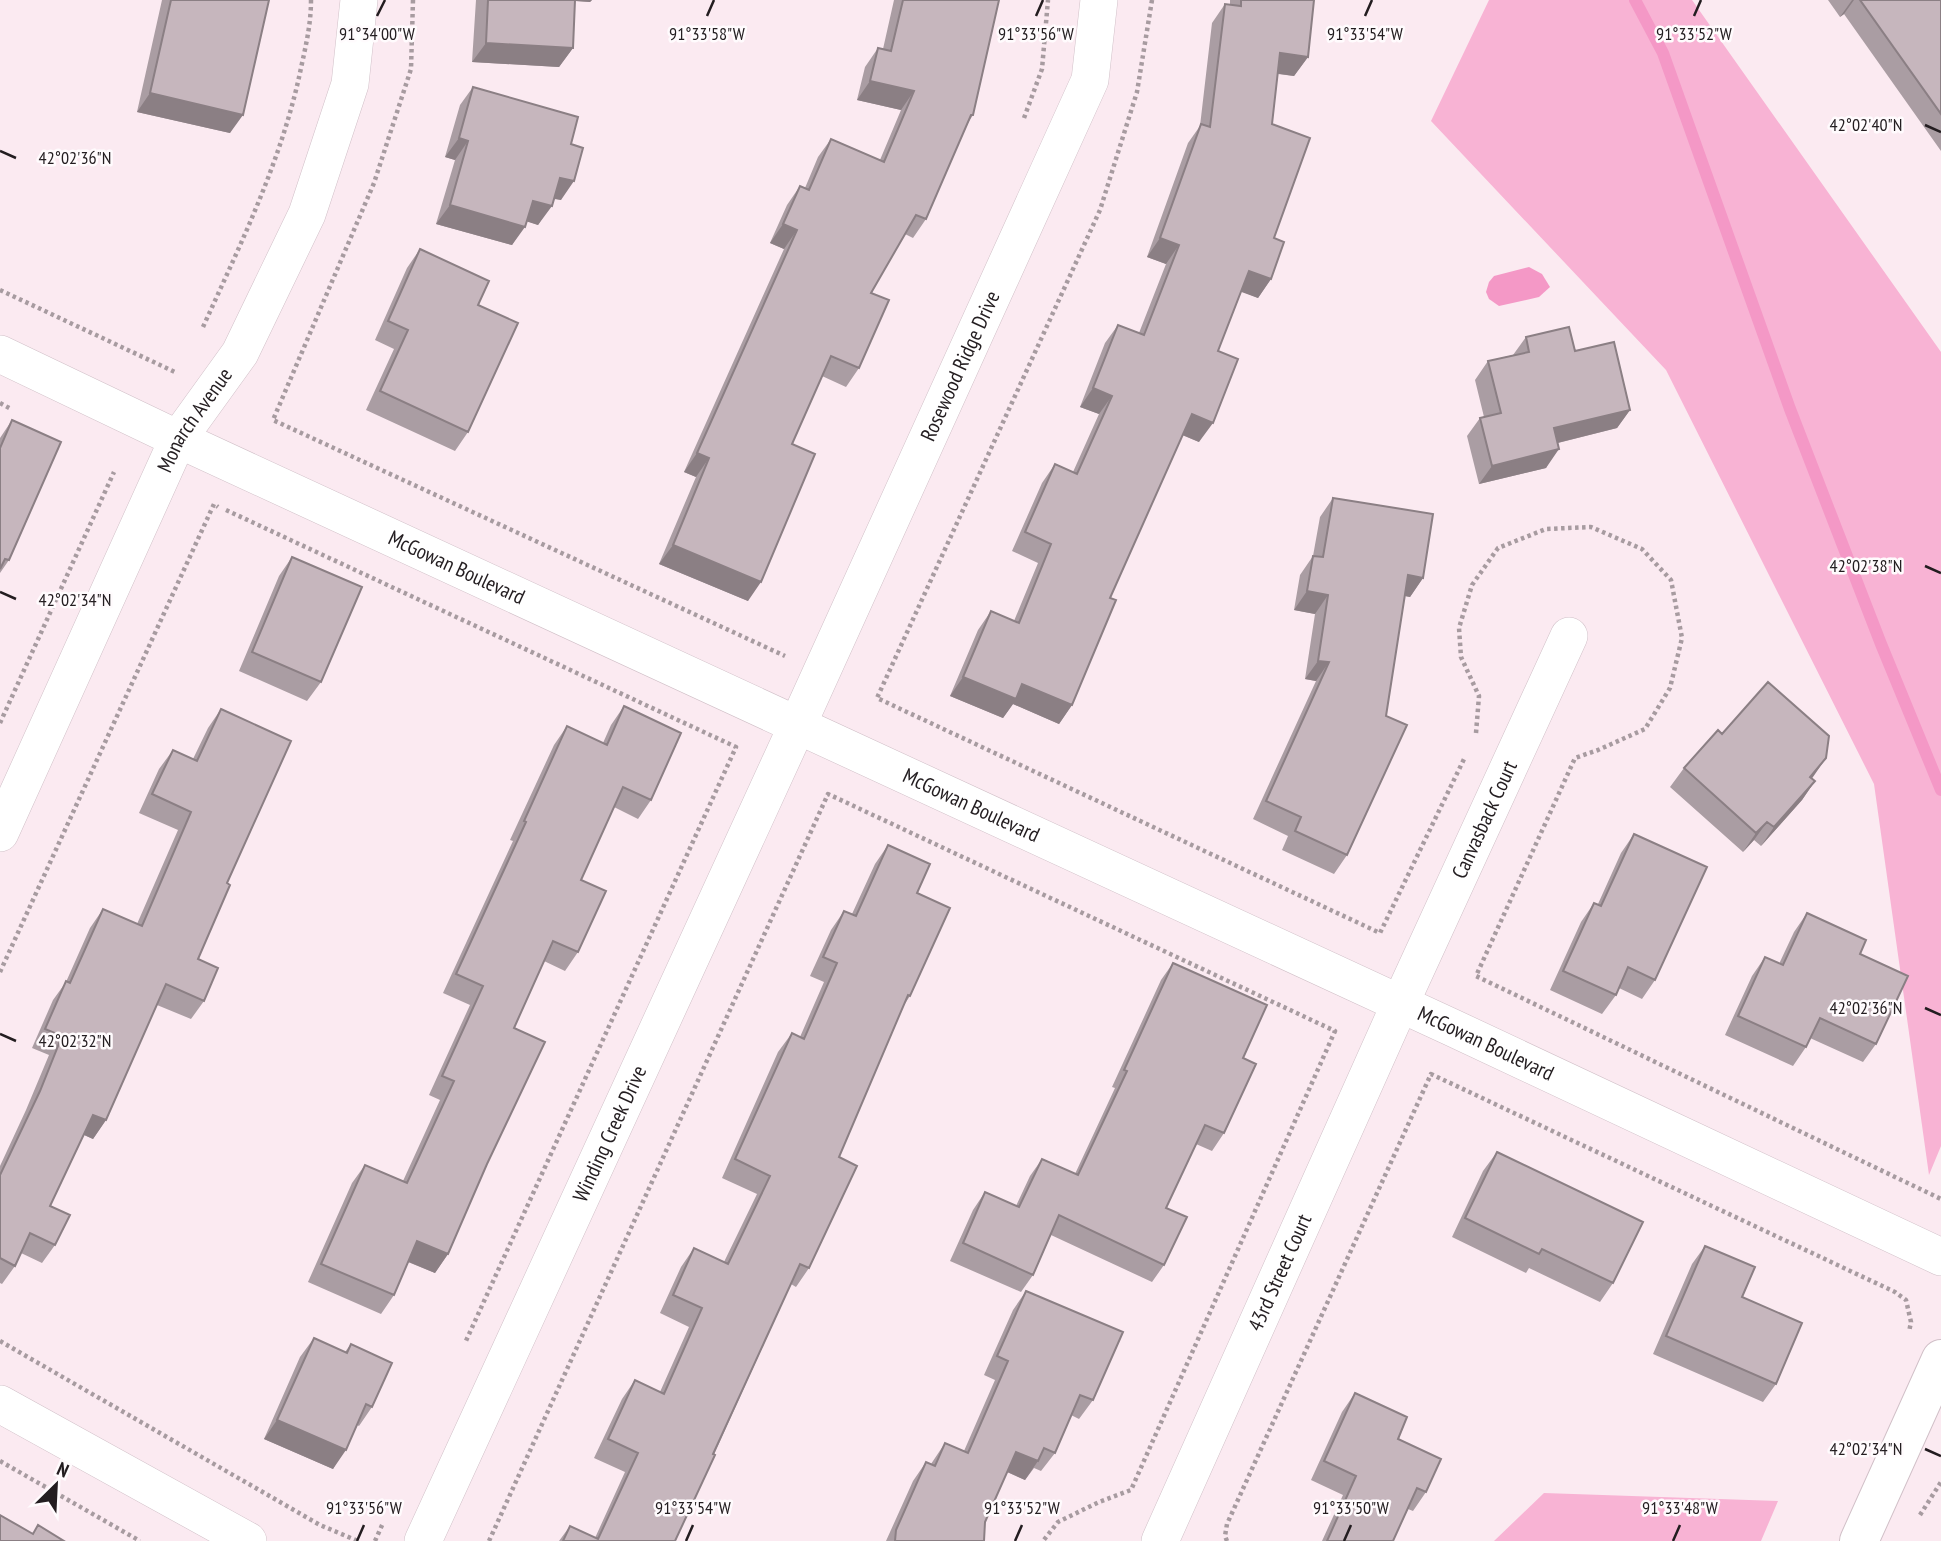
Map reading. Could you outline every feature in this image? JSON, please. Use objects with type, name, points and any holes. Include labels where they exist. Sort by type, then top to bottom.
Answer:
[{"type":"street","name":"Monarch Avenue","points":[[0,833],[178,439],[240,353],[307,214],[350,84],[359,0]]},
{"type":"street","name":"Rosewood Ridge Drive","points":[[797,726],[1090,80],[1098,0]]},
{"type":"street","name":"McGowan Boulevard","points":[[0,354],[1941,1257]]},
{"type":"street","name":"Canvasback Court","points":[[1401,1004],[1569,636]]},
{"type":"street","name":"Winding Creek Drive","points":[[423,1541],[797,726]]},
{"type":"street","name":"43rd Street Court","points":[[1160,1541],[1401,1004]]},
{"type":"street","points":[[1863,1532],[1941,1359]]},
{"type":"street","points":[[0,1404],[248,1541]]},
{"type":"path","points":[[198,339],[267,183],[296,94],[311,23],[311,0]]},
{"type":"path","points":[[413,0],[411,69],[374,183],[273,419],[786,656]]},
{"type":"path","points":[[1023,121],[1042,69],[1048,0]]},
{"type":"path","points":[[1152,0],[1137,92],[1100,210],[877,698],[1380,933],[1465,757]]},
{"type":"path","points":[[0,290],[182,375]]},
{"type":"path","points":[[0,723],[114,471]]},
{"type":"path","points":[[0,972],[214,505],[736,747],[461,1352]]},
{"type":"path","points":[[1471,744],[1477,732],[1479,696],[1461,657],[1460,628],[1472,585],[1498,548],[1546,529],[1591,527],[1642,549],[1671,580],[1682,638],[1670,688],[1645,729],[1575,758],[1476,976],[1941,1199]]},
{"type":"path","points":[[489,1541],[828,794],[1335,1031],[1131,1490],[1058,1522],[1043,1541]]},
{"type":"path","points":[[1227,1541],[1227,1524],[1432,1074],[1895,1292],[1906,1300],[1911,1322],[1908,1339]]},
{"type":"path","points":[[0,1341],[320,1525],[358,1541]]},
{"type":"path","points":[[0,1461],[140,1541]]},
{"type":"path","points":[[1918,1518],[1941,1482]]},
{"type":"path","points":[[375,1541],[386,1516]]},
{"type":"shaded area","points":[[1489,0],[1692,0],[1941,352],[1941,1146],[1929,1175],[1874,784],[1666,370],[1431,121]]},
{"type":"shaded area","points":[[1529,267],[1542,274],[1550,287],[1539,297],[1499,306],[1489,299],[1486,292],[1494,276]]},
{"type":"shaded area","points":[[1544,1493],[1778,1501],[1761,1541],[1494,1541]]},
{"type":"building","points":[[171,0],[269,0],[243,115],[150,93]]},
{"type":"building","points":[[488,0],[575,0],[573,48],[486,43]]},
{"type":"building","points":[[903,0],[999,0],[973,115],[926,219],[916,215],[871,293],[889,300],[859,368],[831,356],[792,444],[815,454],[761,582],[673,545],[709,458],[697,453],[797,230],[783,224],[800,186],[809,190],[831,139],[884,162],[914,91],[870,81],[878,48],[891,51]]},
{"type":"building","points":[[1241,0],[1314,0],[1308,57],[1280,53],[1272,124],[1310,138],[1274,238],[1284,242],[1271,279],[1249,271],[1218,351],[1238,359],[1213,423],[1192,414],[1110,598],[1116,600],[1072,705],[1022,684],[1016,699],[963,677],[991,611],[1019,623],[1051,544],[1025,532],[1055,464],[1077,474],[1112,396],[1093,388],[1118,325],[1144,335],[1179,245],[1160,238],[1201,124],[1210,127],[1225,4],[1241,6]]},
{"type":"building","points":[[1860,0],[1941,0],[1941,114]]},
{"type":"building","points":[[473,87],[578,117],[571,144],[583,148],[574,181],[560,178],[552,206],[533,201],[525,227],[450,205],[468,141],[459,138]]},
{"type":"building","points":[[420,249],[489,281],[478,305],[518,323],[468,432],[380,391],[408,330],[388,321]]},
{"type":"building","points":[[1569,327],[1575,351],[1614,342],[1630,410],[1554,428],[1559,449],[1492,466],[1480,418],[1501,413],[1488,361],[1529,352],[1526,337]]},
{"type":"building","points":[[12,420],[61,442],[9,560],[5,559],[0,569],[0,448]]},
{"type":"building","points":[[1333,498],[1433,514],[1423,578],[1408,575],[1386,716],[1407,725],[1347,855],[1295,831],[1301,817],[1266,801],[1329,662],[1318,661],[1328,595],[1307,591],[1313,556],[1323,557]]},
{"type":"building","points":[[292,557],[362,587],[321,682],[252,652]]},
{"type":"building","points":[[1768,682],[1829,736],[1826,758],[1810,777],[1815,781],[1774,827],[1767,822],[1756,833],[1684,768],[1718,730],[1722,734]]},
{"type":"building","points":[[624,706],[681,733],[651,800],[623,787],[581,880],[606,891],[578,952],[553,941],[514,1028],[545,1042],[448,1254],[417,1241],[394,1295],[321,1264],[365,1165],[407,1183],[454,1081],[442,1076],[483,986],[456,974],[567,726],[607,745]]},
{"type":"building","points":[[221,709],[291,741],[227,883],[230,885],[198,959],[218,968],[204,1001],[166,984],[106,1120],[93,1115],[50,1206],[70,1215],[55,1245],[30,1233],[15,1266],[0,1258],[0,1175],[40,1091],[62,1036],[45,1029],[66,981],[70,983],[103,909],[142,926],[191,812],[152,794],[173,750],[197,761]]},
{"type":"building","points":[[1634,834],[1707,867],[1655,980],[1628,967],[1616,995],[1563,971],[1594,903],[1601,906]]},
{"type":"building","points":[[888,845],[930,864],[917,893],[950,908],[910,996],[908,995],[839,1157],[857,1166],[809,1268],[800,1264],[675,1541],[563,1541],[570,1526],[598,1539],[638,1453],[608,1439],[635,1380],[664,1394],[702,1308],[673,1295],[694,1248],[728,1264],[770,1176],[735,1159],[792,1033],[804,1039],[837,963],[823,957],[844,911],[856,916]]},
{"type":"building","points":[[1807,913],[1866,940],[1860,954],[1908,976],[1876,1044],[1820,1018],[1806,1047],[1738,1016],[1765,957],[1783,965]]},
{"type":"building","points":[[1173,963],[1267,1005],[1243,1058],[1256,1064],[1224,1133],[1205,1125],[1166,1208],[1187,1217],[1164,1265],[1059,1215],[1033,1275],[963,1243],[985,1192],[1019,1207],[1042,1159],[1078,1175],[1127,1071],[1124,1070]]},
{"type":"building","points":[[1497,1152],[1643,1222],[1613,1283],[1542,1249],[1539,1254],[1465,1218]]},
{"type":"building","points":[[1705,1246],[1755,1267],[1742,1297],[1802,1323],[1776,1384],[1666,1336]]},
{"type":"building","points":[[1026,1291],[1123,1332],[1093,1400],[1080,1395],[1055,1453],[1044,1448],[1038,1461],[1016,1452],[985,1522],[984,1541],[895,1541],[896,1530],[926,1462],[935,1466],[945,1443],[968,1453],[1008,1361],[997,1356]]},
{"type":"building","points":[[314,1338],[347,1353],[351,1344],[392,1363],[372,1407],[366,1404],[346,1450],[277,1420]]},
{"type":"building","points":[[1355,1393],[1407,1417],[1398,1439],[1441,1459],[1426,1492],[1417,1488],[1393,1541],[1327,1541],[1356,1476],[1324,1461]]},
{"type":"building","points":[[0,1515],[33,1534],[38,1525],[64,1541],[0,1541]]},
{"type":"waterway","points":[[1635,0],[1663,53],[1790,409],[1941,790]]}]
